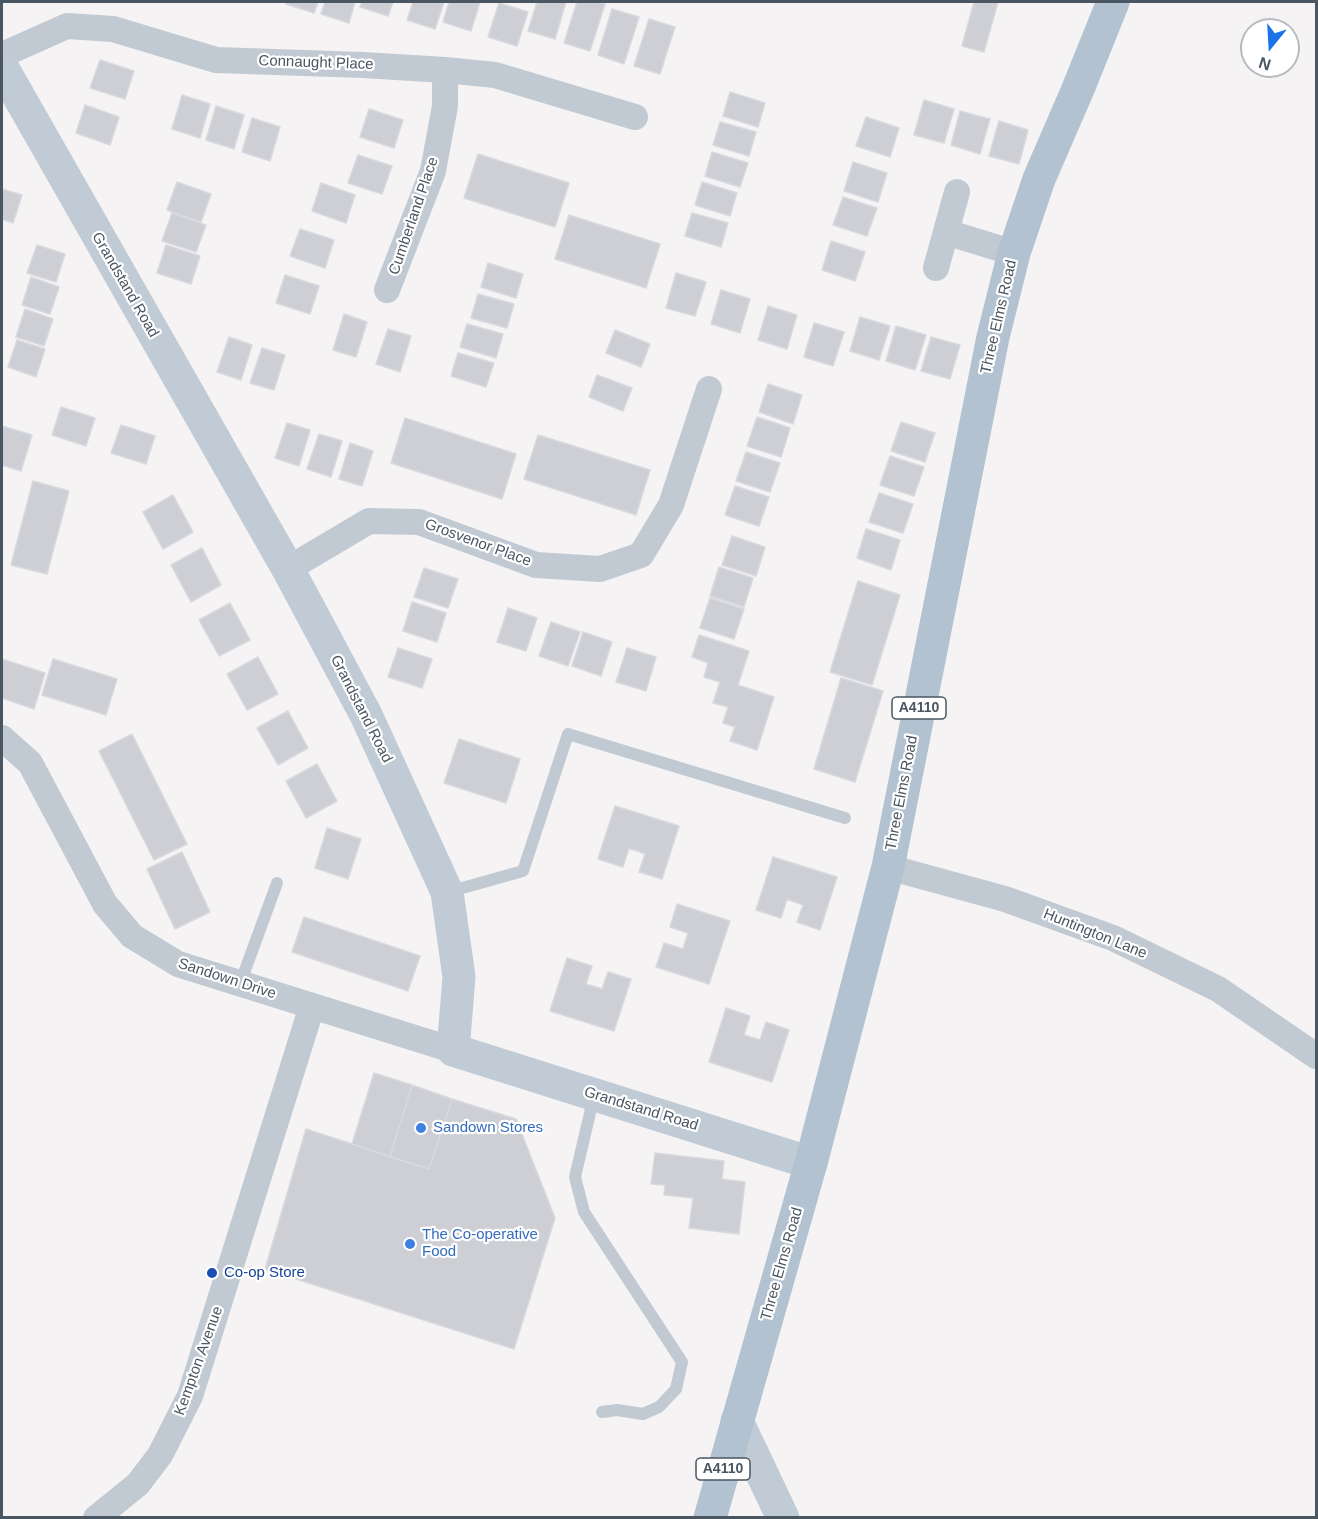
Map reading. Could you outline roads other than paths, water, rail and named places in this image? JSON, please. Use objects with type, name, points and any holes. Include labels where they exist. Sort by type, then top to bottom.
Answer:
[{"type":"main road","name":"Three Elms Road","points":[[710,1518],[811,1163],[888,867],[991,348],[1014,253],[1039,179],[1113,2]]},
{"type":"street","name":"Connaught Place","points":[[2,55],[67,26],[113,29],[216,60],[445,70],[495,75],[635,117]]},
{"type":"street","name":"Grandstand Road","points":[[2,67],[288,569],[366,715],[447,892],[459,976],[453,1050],[811,1163]]},
{"type":"street","name":"Cumberland Place","points":[[387,290],[432,171],[445,106],[445,70]]},
{"type":"street","points":[[936,268],[957,192]]},
{"type":"street","points":[[946,232],[1014,253]]},
{"type":"street","name":"Grosvenor Place","points":[[288,569],[369,521],[419,522],[536,564],[600,570],[641,555],[671,505],[709,389]]},
{"type":"street","name":"Sandown Drive","points":[[2,738],[30,763],[105,904],[132,936],[178,964],[453,1050]]},
{"type":"street","name":"Huntington Lane","points":[[888,867],[1005,899],[1113,938],[1218,989],[1317,1056]]},
{"type":"street","name":"Kempton Avenue","points":[[112,1514],[160,1455],[190,1396],[312,1006]]},
{"type":"street","points":[[737,1421],[783,1518]]},
{"type":"lane","points":[[447,892],[523,871],[568,734],[845,818]]},
{"type":"lane","points":[[240,984],[278,883]]},
{"type":"lane","points":[[594,1095],[575,1177],[584,1212],[682,1362],[676,1389],[659,1407],[643,1414],[618,1410],[602,1412]]},
{"type":"place","name":"Sandown Stores","points":[[421,1128]]},
{"type":"place","name":"The Co-operative Food","points":[[410,1244]]},
{"type":"place","name":"Co-op Store","points":[[212,1273]]}]
